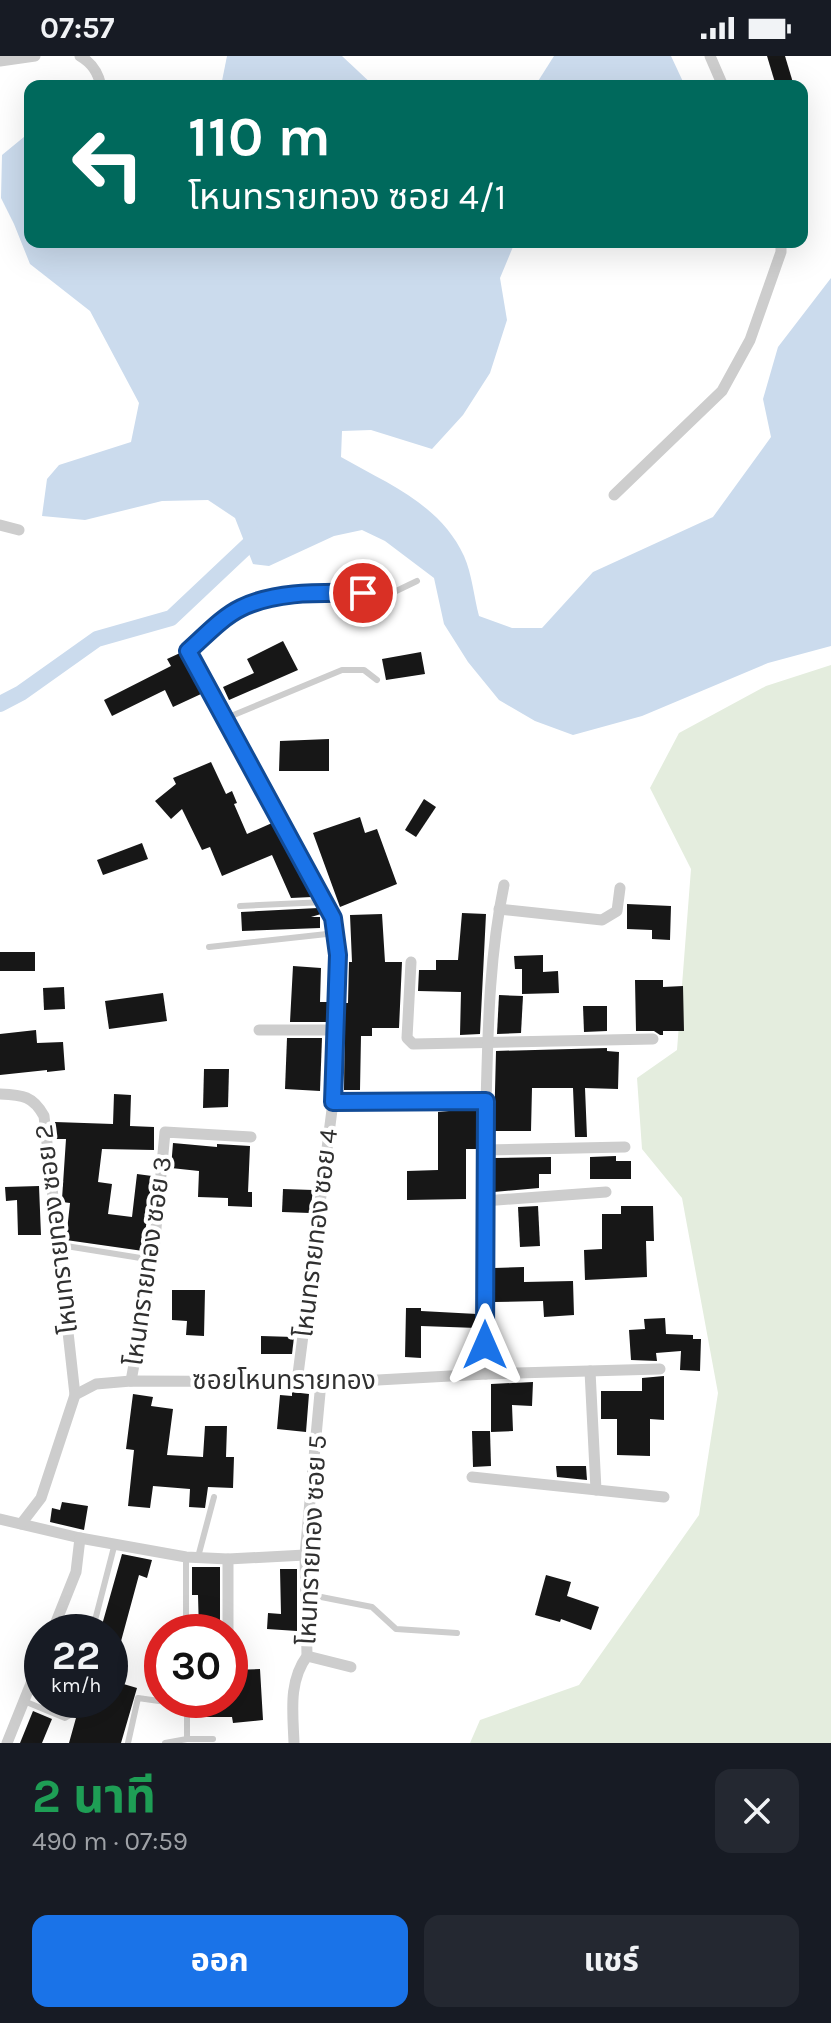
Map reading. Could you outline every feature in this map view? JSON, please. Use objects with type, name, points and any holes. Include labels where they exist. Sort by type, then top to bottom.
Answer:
[{"type":"street","points":[[0,61],[35,56]]},
{"type":"street","points":[[80,56],[90,62],[100,80]]},
{"type":"street","points":[[710,56],[720,80]]},
{"type":"street","points":[[614,495],[722,391],[750,340],[781,248]]},
{"type":"street","points":[[0,525],[19,530]]},
{"type":"street","name":"โหนทรายทอง ซอย 4","points":[[188,651],[325,902],[336,933],[333,1102],[297,1382]]},
{"type":"street","points":[[486,1374],[484,1201],[487,1044],[492,958],[504,885]]},
{"type":"street","points":[[499,909],[602,920],[617,911],[620,888]]},
{"type":"street","points":[[411,962],[407,1038],[418,1045],[653,1039]]},
{"type":"street","points":[[259,1030],[335,1030]]},
{"type":"street","name":"โหนทรายทอง ซอย 2","points":[[0,1094],[27,1098],[36,1103],[44,1116],[75,1395]]},
{"type":"street","points":[[333,1102],[486,1101]]},
{"type":"street","name":"โหนทรายทอง ซอย 3","points":[[131,1381],[153,1260],[165,1132],[251,1137]]},
{"type":"street","points":[[486,1150],[625,1147]]},
{"type":"street","points":[[484,1201],[606,1192]]},
{"type":"street","name":"ซอยโหนทรายทอง","points":[[75,1395],[96,1384],[131,1381],[321,1382],[660,1369]]},
{"type":"street","points":[[590,1371],[596,1490]]},
{"type":"street","name":"โหนทรายทอง ซอย 5","points":[[294,1743],[292,1698],[300,1665],[307,1656],[305,1555],[321,1382]]},
{"type":"street","points":[[21,1524],[41,1498],[75,1395]]},
{"type":"street","points":[[472,1477],[664,1497]]},
{"type":"street","points":[[0,1519],[80,1538],[192,1557],[228,1559],[305,1555]]},
{"type":"street","points":[[59,1614],[76,1572],[80,1538]]},
{"type":"street","points":[[228,1559],[228,1614]]},
{"type":"street","points":[[307,1656],[351,1667]]},
{"type":"street","points":[[7,1743],[24,1701]]},
{"type":"lane","name":"โหนทรายทอง ซอย 4","points":[[188,651],[238,609],[259,601],[302,593],[392,593],[417,581]]},
{"type":"lane","points":[[224,719],[342,670],[364,670],[377,680]]},
{"type":"lane","points":[[240,906],[325,902]]},
{"type":"lane","points":[[209,947],[336,933]]},
{"type":"lane","points":[[60,1245],[153,1260]]},
{"type":"lane","points":[[187,1614],[192,1557],[214,1497]]},
{"type":"lane","points":[[97,1614],[115,1543]]},
{"type":"lane","points":[[306,1594],[372,1607],[396,1629],[457,1633]]},
{"type":"lane","points":[[128,1743],[138,1698],[144,1698]]},
{"type":"lane","points":[[187,1718],[187,1739]]},
{"type":"lane","points":[[165,1743],[213,1739]]},
{"type":"green space","points":[[831,665],[831,1743],[470,1743],[480,1720],[579,1685],[699,1515],[718,1393],[682,1198],[642,1149],[637,1078],[677,1050],[691,869],[650,788],[679,733],[766,686]]},
{"type":"water","points":[[227,56],[342,56],[368,80],[222,80]]},
{"type":"water","points":[[554,56],[671,56],[682,80],[539,80]]},
{"type":"water","points":[[24,137],[24,248],[512,248],[500,278],[507,320],[490,373],[463,415],[432,449],[371,430],[342,431],[341,457],[411,497],[441,522],[464,556],[479,616],[512,628],[542,628],[593,572],[713,517],[771,437],[763,399],[778,347],[831,278],[831,646],[768,663],[642,716],[573,735],[535,721],[499,700],[468,662],[444,624],[434,578],[385,541],[362,530],[334,536],[269,566],[253,564],[235,518],[208,500],[162,501],[85,520],[42,516],[47,479],[59,465],[131,442],[139,403],[90,311],[30,264],[1,198],[2,155]]},
{"type":"building","points":[[767,56],[785,56],[792,80],[774,80]]},
{"type":"building","points":[[283,641],[298,670],[229,700],[223,687],[254,673],[247,659]]},
{"type":"building","points":[[421,652],[425,674],[386,680],[382,659]]},
{"type":"building","points":[[180,653],[201,694],[173,707],[165,690],[112,716],[104,700],[171,666],[167,659]]},
{"type":"building","points":[[329,739],[329,771],[279,771],[280,741]]},
{"type":"building","points":[[211,762],[226,794],[232,791],[247,834],[272,823],[312,897],[291,898],[272,855],[222,876],[210,847],[202,850],[182,809],[171,819],[155,801],[176,784],[173,778]]},
{"type":"building","points":[[424,799],[436,807],[416,837],[405,830]]},
{"type":"building","points":[[360,817],[365,833],[377,829],[397,884],[340,907],[313,833]]},
{"type":"building","points":[[142,843],[148,859],[103,875],[97,860]]},
{"type":"building","points":[[627,904],[671,906],[670,940],[652,939],[652,930],[627,929]]},
{"type":"building","points":[[318,908],[321,914],[311,917],[320,917],[320,928],[242,931],[241,912]]},
{"type":"building","points":[[462,913],[486,914],[480,1034],[460,1035],[461,992],[418,991],[419,970],[436,970],[436,960],[458,960]]},
{"type":"building","points":[[382,914],[385,962],[402,962],[399,1028],[372,1028],[372,1036],[361,1036],[360,1090],[344,1090],[345,1003],[348,1003],[349,962],[352,962],[350,915]]},
{"type":"building","points":[[0,952],[35,952],[35,971],[0,971]]},
{"type":"building","points":[[543,955],[543,972],[558,971],[559,993],[522,994],[522,969],[515,969],[514,956]]},
{"type":"building","points":[[293,966],[321,968],[320,1002],[328,1002],[327,1022],[290,1022]]},
{"type":"building","points":[[635,980],[663,980],[663,987],[683,986],[684,1031],[663,1031],[660,1035],[654,1031],[636,1031]]},
{"type":"building","points":[[64,987],[65,1009],[44,1010],[43,988]]},
{"type":"building","points":[[163,993],[167,1021],[109,1029],[105,1001]]},
{"type":"building","points":[[499,995],[523,996],[521,1033],[497,1034]]},
{"type":"building","points":[[583,1006],[607,1006],[607,1031],[584,1032]]},
{"type":"building","points":[[36,1030],[37,1043],[63,1042],[65,1070],[0,1075],[0,1034]]},
{"type":"building","points":[[287,1038],[322,1038],[320,1091],[285,1089]]},
{"type":"building","points":[[607,1048],[607,1051],[619,1052],[618,1089],[585,1088],[587,1137],[575,1137],[573,1088],[532,1088],[531,1131],[494,1131],[496,1051]]},
{"type":"building","points":[[204,1069],[229,1069],[228,1107],[203,1108]]},
{"type":"building","points":[[114,1094],[131,1095],[130,1126],[154,1127],[154,1150],[102,1149],[98,1182],[112,1184],[108,1214],[132,1217],[137,1174],[152,1176],[143,1251],[66,1240],[70,1203],[62,1202],[62,1199],[66,1139],[55,1139],[55,1122],[113,1124]]},
{"type":"building","points":[[477,1110],[477,1149],[466,1149],[466,1199],[407,1200],[407,1171],[438,1170],[438,1112]]},
{"type":"building","points":[[173,1143],[250,1146],[248,1192],[252,1192],[252,1207],[228,1206],[228,1198],[198,1197],[199,1171],[171,1168]]},
{"type":"building","points":[[616,1156],[616,1161],[631,1161],[631,1179],[590,1179],[590,1157]]},
{"type":"building","points":[[551,1157],[551,1174],[539,1174],[539,1188],[494,1192],[494,1158]]},
{"type":"building","points":[[39,1186],[41,1235],[18,1235],[17,1200],[6,1201],[5,1187]]},
{"type":"building","points":[[283,1189],[313,1190],[310,1213],[282,1212]]},
{"type":"building","points":[[538,1206],[540,1246],[520,1247],[518,1207]]},
{"type":"building","points":[[621,1206],[653,1206],[654,1241],[646,1241],[647,1277],[585,1280],[584,1250],[602,1249],[602,1214],[621,1214]]},
{"type":"building","points":[[524,1267],[524,1282],[573,1281],[574,1315],[544,1317],[543,1301],[494,1302],[494,1268]]},
{"type":"building","points":[[172,1290],[205,1290],[204,1336],[186,1335],[187,1321],[172,1320]]},
{"type":"building","points":[[406,1308],[477,1314],[477,1328],[421,1326],[421,1358],[405,1357]]},
{"type":"building","points":[[665,1318],[666,1334],[693,1335],[693,1339],[701,1339],[700,1371],[680,1370],[681,1351],[656,1353],[657,1361],[631,1360],[629,1330],[645,1329],[644,1319]]},
{"type":"building","points":[[261,1336],[294,1337],[292,1354],[261,1354]]},
{"type":"building","points":[[664,1376],[664,1420],[650,1419],[650,1456],[617,1455],[617,1419],[601,1419],[601,1391],[642,1391],[642,1378]]},
{"type":"building","points":[[533,1382],[532,1406],[512,1405],[513,1431],[491,1432],[491,1384]]},
{"type":"building","points":[[292,1392],[309,1394],[306,1432],[277,1429],[280,1395],[292,1396]]},
{"type":"building","points":[[133,1394],[153,1397],[151,1406],[173,1409],[167,1455],[203,1457],[205,1426],[227,1426],[226,1457],[234,1457],[233,1488],[208,1487],[205,1508],[189,1507],[190,1489],[153,1486],[150,1508],[128,1506],[134,1450],[126,1449]]},
{"type":"building","points":[[472,1431],[490,1431],[491,1466],[473,1467]]},
{"type":"building","points":[[556,1466],[586,1466],[587,1480],[557,1477]]},
{"type":"building","points":[[62,1502],[88,1506],[84,1530],[50,1522],[52,1508],[60,1510]]},
{"type":"building","points":[[122,1554],[152,1560],[147,1578],[139,1575],[128,1615],[105,1614]]},
{"type":"building","points":[[192,1567],[220,1567],[220,1614],[199,1614],[198,1595],[192,1595]]},
{"type":"building","points":[[280,1569],[297,1569],[297,1631],[267,1629],[268,1613],[281,1614]]},
{"type":"building","points":[[546,1575],[571,1582],[567,1596],[599,1607],[591,1630],[561,1619],[560,1622],[535,1615]]},
{"type":"building","points":[[248,1669],[260,1669],[263,1720],[233,1723],[232,1718],[248,1718]]},
{"type":"building","points":[[128,1685],[137,1688],[121,1743],[69,1743],[76,1718],[128,1718]]},
{"type":"building","points":[[30,1718],[52,1719],[42,1743],[20,1743]]},
{"type":"waterway","points":[[0,704],[21,693],[97,639],[171,618],[259,535]]},
{"type":"route","points":[[363,593],[302,593],[259,601],[238,609],[188,651],[333,918],[338,955],[333,1102],[486,1101],[485,1345]]}]
